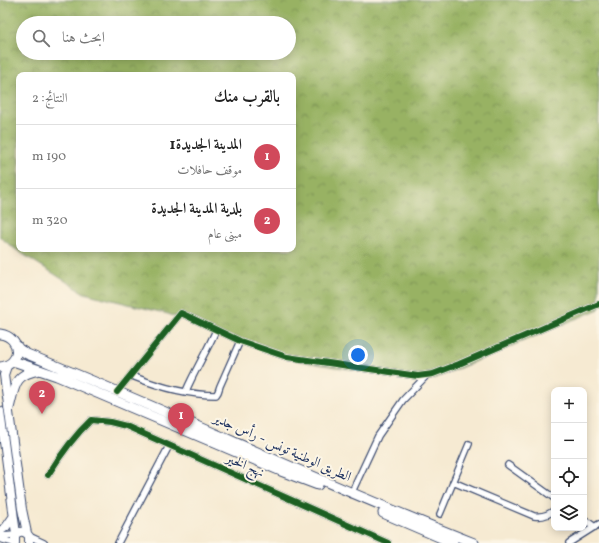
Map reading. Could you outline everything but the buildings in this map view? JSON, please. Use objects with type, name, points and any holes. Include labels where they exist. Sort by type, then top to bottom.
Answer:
[{"type":"main road","name":"الطريق الوطنية تونس - رأس جدير","points":[[0,334],[9,337],[19,349],[27,354],[351,494],[474,543]]},
{"type":"main road","points":[[15,539],[5,409],[4,375],[7,365],[17,350],[16,344]]},
{"type":"main road","name":"الطريق الوطنية تونس - رأس جدير","points":[[7,365],[41,370],[453,543]]},
{"type":"main road","points":[[28,537],[5,409],[18,380],[24,374],[41,370]]},
{"type":"main road","points":[[0,531],[8,525],[13,517]]},
{"type":"main road","points":[[15,539],[20,532],[28,537]]},
{"type":"street","points":[[117,392],[132,376],[181,313],[240,341],[287,357],[413,376],[427,375],[459,364],[599,304]]},
{"type":"street","points":[[186,391],[193,374],[206,353],[216,330]]},
{"type":"street","points":[[132,376],[147,382],[186,391],[202,394],[217,394],[240,341]]},
{"type":"street","points":[[351,494],[378,436],[403,400],[427,375]]},
{"type":"street","name":"نهج الخير","points":[[48,475],[66,446],[91,420],[110,422],[126,426],[388,543]]},
{"type":"street","points":[[440,514],[469,444]]},
{"type":"street","points":[[118,543],[169,446]]},
{"type":"street","points":[[508,465],[551,496]]},
{"type":"street","points":[[453,482],[534,516],[547,515],[551,512]]},
{"type":"street","points":[[587,520],[597,525]]},
{"type":"street","points":[[569,543],[597,525]]},
{"type":"street","points":[[0,537],[15,539]]},
{"type":"street","points":[[28,537],[44,543]]},
{"type":"green space","points":[[0,0],[599,0],[599,309],[434,379],[419,381],[288,359],[168,314],[84,293],[20,252],[296,252],[296,72],[16,72],[15,249],[0,237]]},
{"type":"cycle path","points":[[117,392],[181,313],[240,341],[287,357],[418,376],[433,374],[459,364],[599,304]]},
{"type":"cycle path","points":[[48,475],[68,446],[91,420],[110,422],[126,426],[388,543]]},
{"type":"place","name":"بلدية المدينة الجديدة","points":[[42,414]]},
{"type":"place","name":"المدينة الجديدة1","points":[[181,436]]}]
